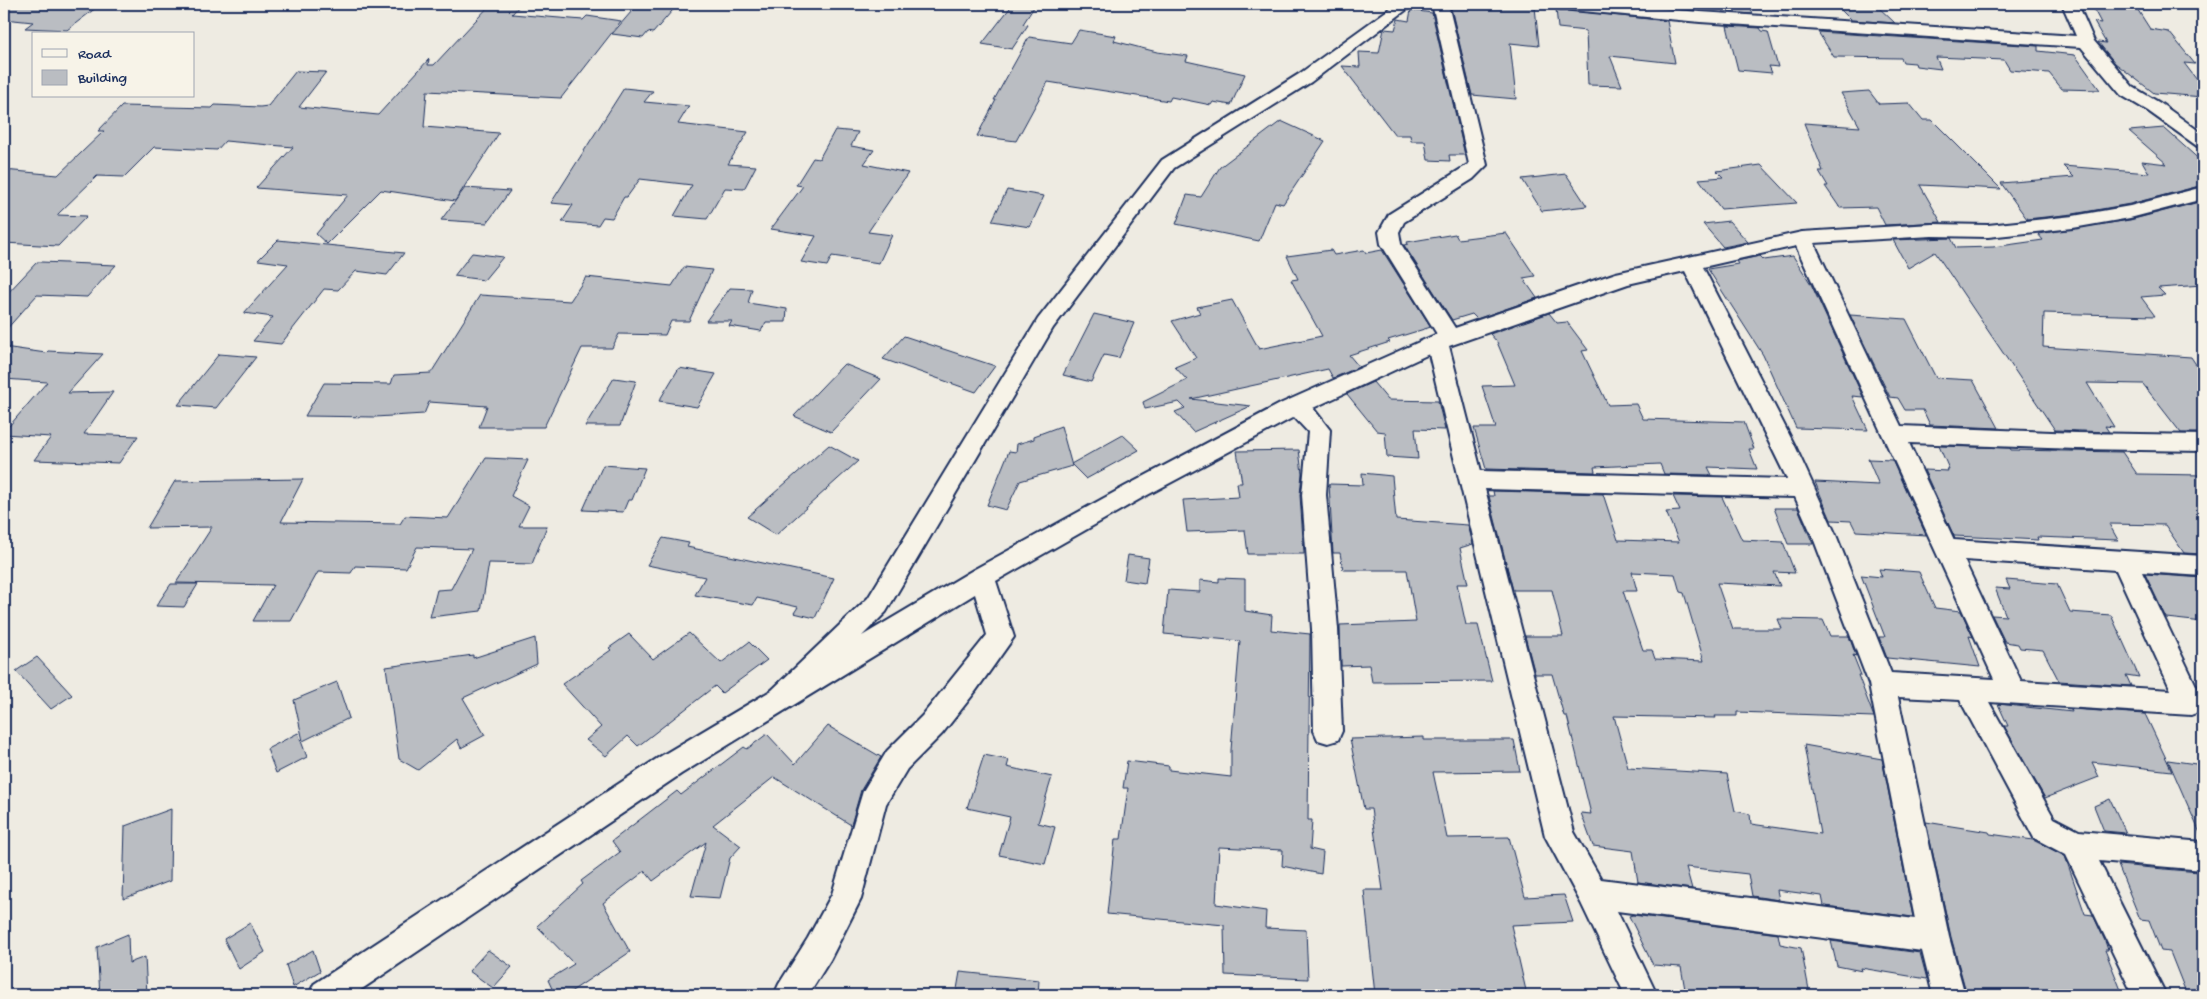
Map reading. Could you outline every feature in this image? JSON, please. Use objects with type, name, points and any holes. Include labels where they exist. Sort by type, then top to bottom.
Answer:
[{"type":"street","points":[[782,698],[877,605],[1045,324],[1168,164],[1305,78],[1406,4]]},
{"type":"street","points":[[1440,4],[1478,164],[1466,176],[1396,218],[1389,232],[1391,244],[1444,340],[1471,480],[1560,836],[1592,893],[1641,995]]},
{"type":"street","points":[[1561,4],[1700,17],[2086,42]]},
{"type":"street","points":[[2070,4],[2086,42],[2127,91],[2154,107],[2203,142]]},
{"type":"street","points":[[325,995],[670,765],[982,577],[1132,493],[1298,406],[1444,340],[1623,278],[1802,238],[1932,230],[1988,231],[2074,222],[2130,212],[2203,193]]},
{"type":"street","points":[[1802,238],[2012,692]]},
{"type":"street","points":[[1690,263],[1803,488],[1824,535],[1882,684],[1934,937],[1949,995]]},
{"type":"street","points":[[1298,406],[1319,430],[1314,495],[1324,629],[1328,731]]},
{"type":"street","points":[[1893,434],[2077,441],[2203,443]]},
{"type":"street","points":[[1471,480],[1803,488]]},
{"type":"street","points":[[1946,549],[2203,566]]},
{"type":"street","points":[[1882,684],[2191,703],[2124,561]]},
{"type":"street","points":[[790,995],[819,949],[846,900],[873,800],[898,760],[932,725],[1001,637],[982,577]]},
{"type":"street","points":[[1968,689],[2044,828],[2076,845],[2203,856]]},
{"type":"street","points":[[2076,845],[2150,995]]},
{"type":"street","points":[[1592,893],[1934,937]]},
{"type":"building","points":[[4,4],[101,4],[67,30],[25,28],[33,22],[4,19]]},
{"type":"building","points":[[491,4],[521,4],[512,14],[583,20],[587,16],[621,21],[561,98],[427,91],[424,127],[499,133],[455,201],[381,190],[327,244],[316,234],[348,195],[256,188],[293,147],[225,141],[217,150],[154,147],[124,177],[97,176],[57,215],[87,216],[58,246],[4,243],[4,170],[58,175],[104,131],[98,131],[122,106],[212,108],[215,105],[268,106],[296,71],[326,72],[299,107],[378,115],[429,59],[428,65],[434,65]]},
{"type":"building","points":[[638,4],[678,4],[653,33],[648,32],[643,38],[612,34]]},
{"type":"building","points":[[1013,4],[1036,4],[1023,24],[1028,25],[1012,49],[982,44]]},
{"type":"building","points":[[1450,4],[1506,4],[1535,7],[1539,46],[1510,43],[1516,99],[1472,95]]},
{"type":"building","points":[[1721,4],[1748,4],[1753,14],[1723,12]]},
{"type":"building","points":[[1835,4],[1875,4],[1895,23],[1851,20]]},
{"type":"building","points":[[2091,4],[2134,4],[2150,29],[2169,32],[2195,64],[2184,63],[2203,88],[2203,97],[2154,93],[2115,63],[2098,42],[2106,43],[2094,22],[2101,23]]},
{"type":"building","points":[[1556,9],[1667,21],[1675,63],[1610,56],[1622,86],[1588,85],[1586,31],[1558,28]]},
{"type":"building","points":[[1411,10],[1432,13],[1465,155],[1449,155],[1450,161],[1428,160],[1425,141],[1411,141],[1410,135],[1395,135],[1342,66],[1360,67],[1359,52],[1379,53],[1384,29],[1395,30],[1398,19],[1409,21]]},
{"type":"building","points":[[1727,26],[1760,28],[1762,31],[1768,32],[1778,67],[1769,66],[1772,73],[1738,70]]},
{"type":"building","points":[[1079,30],[1116,36],[1114,41],[1157,52],[1188,56],[1186,61],[1245,74],[1231,105],[1213,102],[1211,105],[1171,97],[1169,101],[1048,82],[1016,141],[977,136],[996,100],[994,100],[1029,37],[1071,43]]},
{"type":"building","points":[[1818,32],[2038,46],[2038,51],[2075,55],[2100,90],[2062,89],[2049,73],[2010,70],[2004,60],[1936,57],[1941,69],[1916,66],[1915,63],[1903,62],[1901,58],[1834,57]]},
{"type":"building","points":[[624,88],[653,91],[644,102],[689,106],[678,124],[748,132],[728,164],[756,166],[744,189],[725,188],[707,219],[674,216],[692,185],[640,179],[627,197],[624,197],[612,218],[603,217],[598,225],[562,222],[573,205],[551,203]]},
{"type":"building","points":[[1869,91],[1879,104],[1909,103],[1923,120],[1932,120],[2001,189],[1920,185],[1941,222],[1885,225],[1876,207],[1840,208],[1825,186],[1828,186],[1819,171],[1823,171],[1804,123],[1860,127],[1841,93]]},
{"type":"building","points":[[1281,121],[1325,141],[1283,204],[1275,202],[1259,241],[1176,224],[1187,195],[1201,197],[1220,167]]},
{"type":"building","points":[[2164,128],[2203,163],[2203,185],[2130,204],[2073,214],[2027,219],[2001,183],[2074,177],[2063,166],[2149,173],[2142,161],[2167,164],[2129,131]]},
{"type":"building","points":[[835,130],[858,132],[851,146],[874,150],[864,164],[908,173],[868,232],[892,235],[879,263],[832,256],[827,266],[801,262],[816,236],[771,229],[803,186],[796,185],[813,158],[819,159]]},
{"type":"building","points":[[1761,165],[1797,203],[1721,209],[1699,179],[1723,177],[1717,171]]},
{"type":"building","points":[[1566,174],[1587,206],[1542,211],[1522,179]]},
{"type":"building","points":[[465,188],[510,191],[487,223],[441,220]]},
{"type":"building","points":[[1007,190],[1044,196],[1030,227],[992,221]]},
{"type":"building","points":[[2203,201],[2203,285],[2158,288],[2165,295],[2141,297],[2155,316],[2044,313],[2043,347],[2191,357],[2203,375],[2203,433],[2181,433],[2143,384],[2087,383],[2114,427],[2105,426],[2109,432],[2055,430],[1935,252],[1908,268],[1893,240],[1951,238],[1956,248],[1993,247],[2043,240],[2038,234],[2130,220]]},
{"type":"building","points":[[1729,221],[1748,242],[1723,247],[1703,224]]},
{"type":"building","points":[[1506,233],[1535,276],[1523,278],[1537,298],[1477,319],[1472,314],[1452,320],[1404,245],[1408,244],[1407,242],[1455,234],[1458,239]]},
{"type":"building","points":[[278,240],[404,253],[387,275],[356,271],[338,290],[324,289],[281,344],[253,341],[273,317],[244,313],[288,264],[258,260]]},
{"type":"building","points":[[1331,250],[1334,255],[1364,250],[1366,253],[1382,250],[1431,327],[1388,340],[1390,342],[1349,355],[1359,367],[1333,378],[1328,369],[1191,399],[1251,406],[1193,432],[1175,412],[1185,408],[1179,402],[1145,409],[1143,402],[1187,380],[1175,367],[1196,358],[1172,321],[1200,313],[1197,307],[1232,300],[1259,349],[1322,336],[1291,280],[1298,279],[1287,256]]},
{"type":"building","points":[[472,253],[503,257],[484,280],[454,276]]},
{"type":"building","points":[[1760,256],[1764,260],[1793,256],[1811,284],[1863,397],[1852,396],[1868,430],[1796,428],[1763,355],[1708,269],[1738,264],[1736,261]]},
{"type":"building","points":[[37,262],[116,265],[87,297],[37,295],[4,332],[4,297]]},
{"type":"building","points":[[684,267],[712,270],[689,321],[671,321],[665,335],[619,334],[612,348],[582,348],[544,427],[479,427],[487,406],[429,402],[424,414],[375,417],[305,416],[324,383],[391,384],[394,375],[431,373],[480,295],[570,301],[586,277],[672,286]]},
{"type":"building","points":[[730,288],[752,289],[748,303],[787,309],[786,322],[766,322],[761,331],[729,326],[732,321],[706,321]]},
{"type":"building","points":[[1549,313],[1557,323],[1567,322],[1588,350],[1582,351],[1608,405],[1636,404],[1643,419],[1744,422],[1754,449],[1749,449],[1757,469],[1708,467],[1712,475],[1664,474],[1660,464],[1594,467],[1595,472],[1486,469],[1474,428],[1496,428],[1482,386],[1515,385],[1497,342],[1490,334]]},
{"type":"building","points":[[1094,314],[1134,323],[1119,358],[1104,355],[1091,382],[1063,375]]},
{"type":"building","points":[[1850,315],[1906,319],[1936,378],[1973,380],[1999,428],[1930,425],[1923,410],[1905,410],[1898,398],[1890,397]]},
{"type":"building","points":[[904,336],[995,366],[976,392],[883,359]]},
{"type":"building","points":[[4,347],[46,353],[48,351],[103,354],[68,393],[113,392],[84,434],[138,436],[119,463],[34,460],[51,437],[4,434],[47,382],[4,379]]},
{"type":"building","points":[[219,354],[256,357],[216,408],[178,405]]},
{"type":"building","points":[[844,364],[881,379],[831,432],[794,416]]},
{"type":"building","points":[[679,368],[716,374],[697,407],[659,401]]},
{"type":"building","points":[[614,378],[636,381],[620,426],[585,426]]},
{"type":"building","points":[[1373,382],[1388,400],[1438,401],[1445,430],[1415,429],[1418,459],[1387,457],[1385,432],[1377,431],[1347,394]]},
{"type":"building","points":[[1061,426],[1072,466],[1020,481],[1006,510],[987,505],[1009,451],[1016,452],[1017,444],[1034,439],[1034,436]]},
{"type":"building","points":[[1123,435],[1139,450],[1086,479],[1071,464]]},
{"type":"building","points":[[829,445],[858,461],[776,535],[747,517]]},
{"type":"building","points":[[1939,446],[2010,448],[2011,450],[2122,452],[2137,474],[2203,475],[2203,554],[2184,553],[2165,525],[2109,524],[2118,540],[2037,537],[2038,540],[1954,536],[1924,470],[1948,471],[1947,469],[1949,469]]},
{"type":"building","points":[[1299,450],[1302,473],[1300,495],[1304,554],[1248,554],[1245,530],[1187,532],[1183,500],[1239,497],[1237,483],[1242,483],[1237,451]]},
{"type":"building","points":[[486,458],[528,460],[511,496],[529,506],[519,526],[547,526],[532,564],[489,563],[481,611],[430,617],[437,590],[451,589],[472,549],[417,547],[406,568],[355,566],[351,573],[318,572],[291,621],[253,621],[273,585],[176,583],[212,527],[147,528],[175,481],[303,479],[281,522],[400,524],[405,516],[448,518]]},
{"type":"building","points":[[1868,459],[1892,460],[1926,535],[1856,531],[1851,521],[1831,520],[1815,482],[1879,485]]},
{"type":"building","points":[[603,465],[645,468],[632,500],[628,500],[623,512],[583,510]]},
{"type":"building","points":[[1362,473],[1392,476],[1396,520],[1468,525],[1473,544],[1460,548],[1468,584],[1457,584],[1466,625],[1478,625],[1492,681],[1372,682],[1369,665],[1341,666],[1340,625],[1416,622],[1407,570],[1343,570],[1340,553],[1333,553],[1329,484],[1363,485]]},
{"type":"building","points":[[1493,491],[1603,494],[1618,540],[1679,542],[1666,512],[1680,511],[1673,496],[1722,497],[1742,540],[1783,542],[1795,573],[1774,572],[1780,586],[1717,583],[1733,629],[1782,629],[1778,619],[1823,620],[1830,636],[1849,636],[1856,656],[1853,655],[1861,675],[1858,675],[1874,717],[1737,712],[1737,716],[1715,716],[1716,718],[1614,716],[1628,768],[1727,774],[1735,811],[1750,814],[1751,824],[1820,834],[1804,745],[1882,759],[1913,917],[1824,906],[1822,896],[1777,890],[1779,900],[1752,896],[1748,874],[1686,867],[1692,889],[1638,882],[1633,851],[1593,846],[1581,813],[1591,814],[1567,716],[1564,716],[1552,674],[1535,674],[1525,636],[1563,636],[1552,590],[1513,590],[1489,496],[1494,496]],"holes":[[[1632,572],[1675,574],[1680,592],[1684,593],[1704,661],[1655,659],[1652,650],[1643,650],[1623,591],[1637,591]]]},
{"type":"building","points":[[1774,508],[1798,508],[1813,544],[1788,544]]},
{"type":"building","points":[[663,538],[689,543],[687,547],[834,578],[815,618],[794,613],[798,607],[757,598],[753,605],[695,595],[705,577],[647,565]]},
{"type":"building","points":[[1128,555],[1149,558],[1145,583],[1124,580]]},
{"type":"building","points":[[1879,569],[1919,572],[1935,608],[1961,611],[1973,637],[1969,636],[1980,667],[1887,658],[1879,637],[1885,637],[1861,575],[1882,577]]},
{"type":"building","points":[[2145,574],[2203,578],[2203,622],[2166,618]]},
{"type":"building","points":[[1219,578],[1245,579],[1245,611],[1272,615],[1271,630],[1310,634],[1308,820],[1312,820],[1310,849],[1323,852],[1321,874],[1282,866],[1283,850],[1219,847],[1216,904],[1266,911],[1265,928],[1306,930],[1308,979],[1225,975],[1224,925],[1107,914],[1115,839],[1121,839],[1128,788],[1123,788],[1127,761],[1169,766],[1169,770],[1231,777],[1231,750],[1240,641],[1164,634],[1168,590],[1200,592],[1200,580],[1219,582]]},
{"type":"building","points":[[2006,580],[2057,584],[2070,612],[2111,615],[2139,677],[2126,675],[2131,686],[2059,681],[2043,650],[2020,648],[2018,644],[2005,642],[1992,615],[2006,616],[1995,588],[2010,589]]},
{"type":"building","points":[[171,584],[198,584],[184,607],[156,606]]},
{"type":"building","points":[[689,633],[721,663],[749,642],[767,660],[722,693],[715,686],[638,746],[628,736],[606,756],[586,740],[601,727],[562,684],[611,650],[609,648],[629,634],[653,659]]},
{"type":"building","points":[[535,638],[537,664],[463,698],[485,735],[461,748],[457,739],[418,770],[399,759],[386,667],[473,655],[473,658]]},
{"type":"building","points":[[37,657],[72,695],[51,709],[16,671]]},
{"type":"building","points":[[337,682],[349,718],[303,741],[294,700]]},
{"type":"building","points":[[1998,704],[2072,712],[2071,709],[2145,714],[2172,771],[2092,762],[2099,777],[2045,798],[2004,726],[2008,726]]},
{"type":"building","points":[[828,726],[881,757],[861,790],[851,825],[774,777],[713,825],[741,846],[730,858],[720,898],[691,896],[706,842],[653,881],[645,871],[603,903],[630,952],[566,995],[555,995],[548,980],[574,964],[537,926],[583,884],[581,881],[620,852],[612,841],[677,791],[681,795],[744,747],[747,749],[767,734],[795,764]]},
{"type":"building","points":[[298,733],[307,757],[276,773],[267,749]]},
{"type":"building","points":[[1424,737],[1424,740],[1514,740],[1520,771],[1433,772],[1447,838],[1509,837],[1525,897],[1564,895],[1573,922],[1511,925],[1527,995],[1375,995],[1364,890],[1383,890],[1371,809],[1364,809],[1350,739]]},
{"type":"building","points":[[984,755],[1009,760],[1007,767],[1052,777],[1038,823],[1055,827],[1045,864],[999,855],[1010,817],[967,808]]},
{"type":"building","points":[[2168,760],[2203,765],[2203,840]]},
{"type":"building","points":[[2110,799],[2126,833],[2104,831],[2094,806]]},
{"type":"building","points":[[171,809],[170,881],[123,899],[125,826]]},
{"type":"building","points":[[1926,822],[2033,840],[2065,856],[2085,914],[2093,915],[2105,941],[2108,950],[2105,950],[2123,995],[1967,995],[1951,937]]},
{"type":"building","points":[[2118,865],[2199,872],[2203,880],[2203,995],[2187,995],[2170,952],[2161,951],[2149,920],[2140,919]]},
{"type":"building","points":[[1629,916],[1778,934],[1780,944],[1801,948],[1810,995],[1686,995],[1681,967],[1653,965]]},
{"type":"building","points":[[250,923],[265,952],[239,969],[224,939]]},
{"type":"building","points":[[128,934],[129,963],[145,957],[147,995],[100,995],[97,947]]},
{"type":"building","points":[[1831,941],[1920,953],[1927,979],[1837,966]]},
{"type":"building","points":[[313,950],[320,971],[293,987],[286,965]]},
{"type":"building","points":[[488,950],[512,967],[493,988],[469,971]]},
{"type":"building","points":[[960,972],[1039,980],[1038,995],[956,995]]}]
